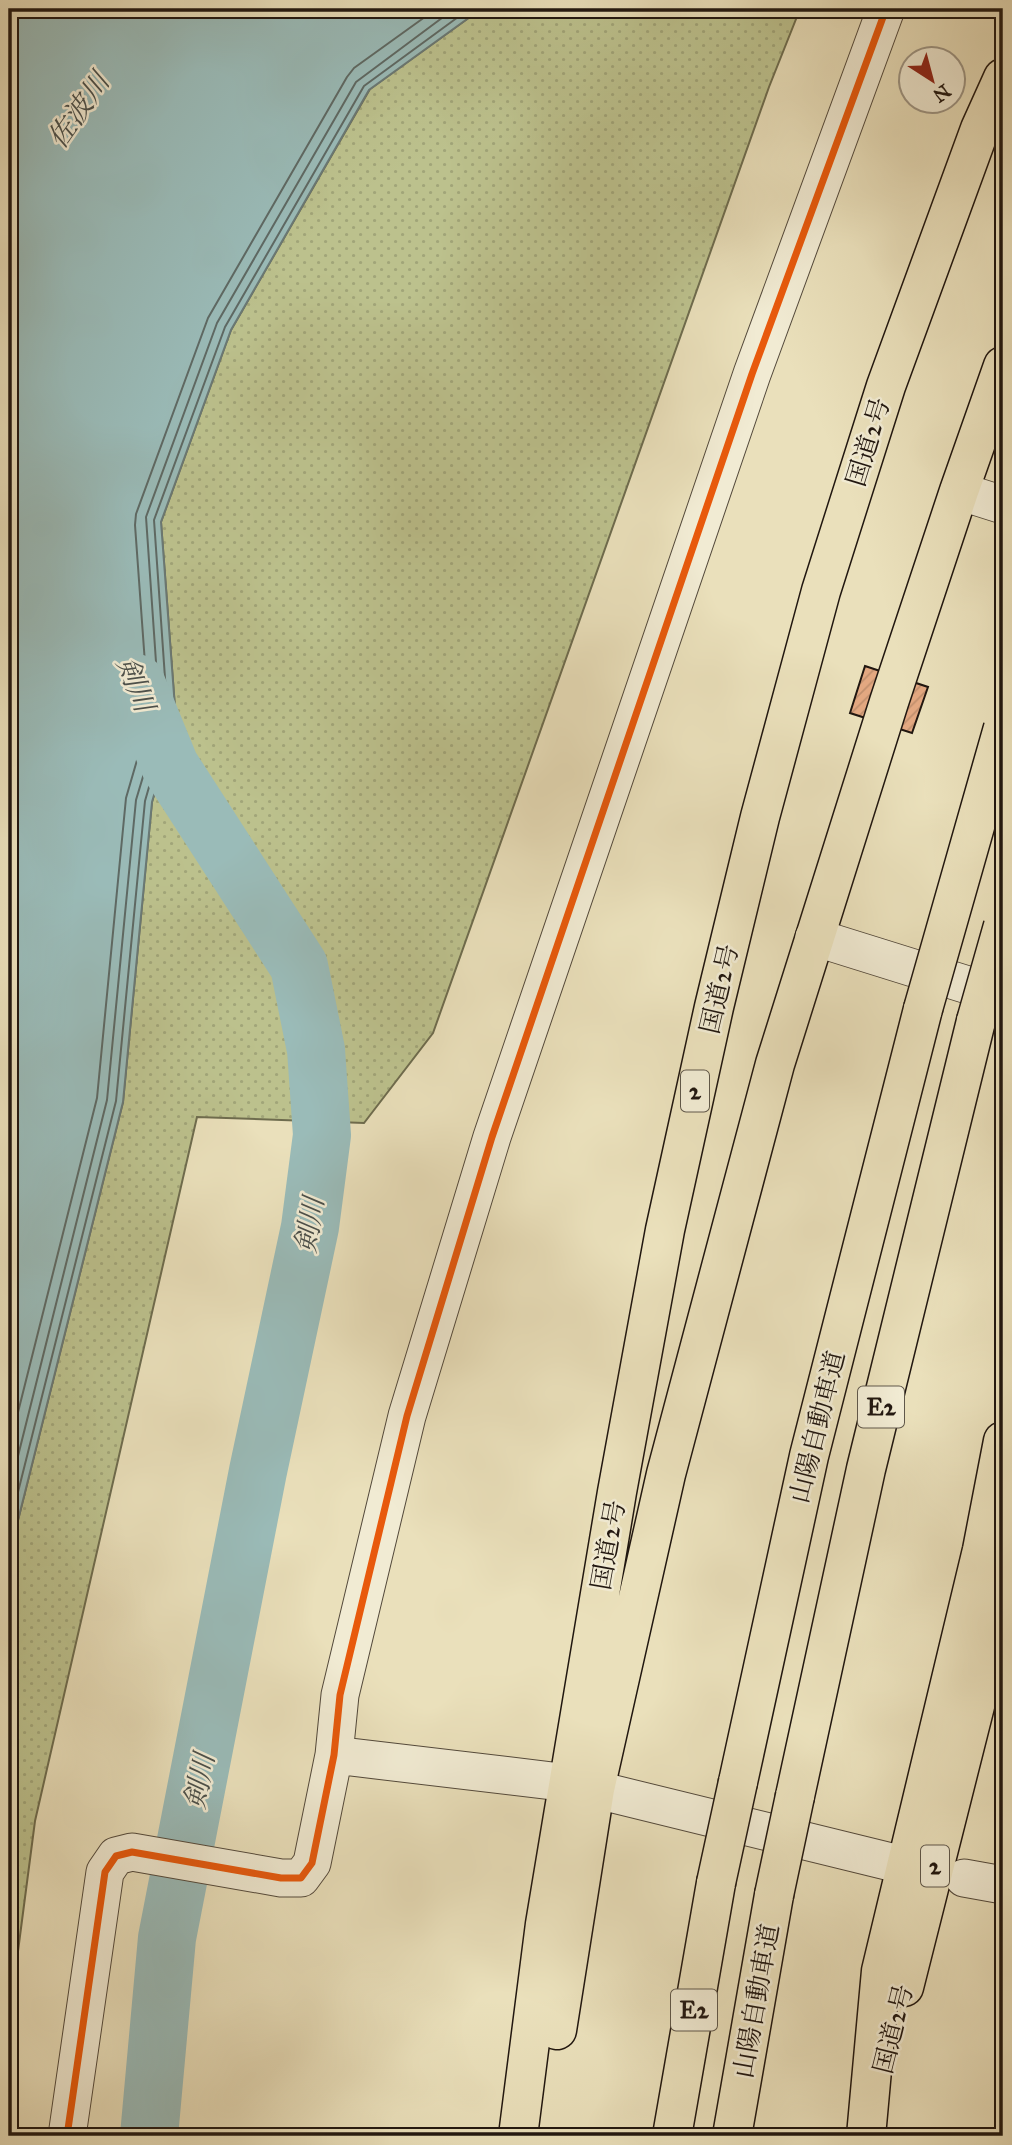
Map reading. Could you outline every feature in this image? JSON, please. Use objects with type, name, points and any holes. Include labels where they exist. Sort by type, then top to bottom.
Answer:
[{"type":"highway","name":"国道2号","points":[[518,2136],[545,1924],[582,1786],[572,1753],[617,1492],[665,1230],[714,1007],[760,817],[821,591],[886,386],[981,129],[1003,78]]},
{"type":"highway","points":[[541,2136],[582,1786],[775,1064],[959,491],[1003,366]]},
{"type":"highway","name":"山陽自動車道","points":[[672,2136],[716,1883],[808,1456],[923,1009],[1003,728]]},
{"type":"highway","name":"山陽自動車道","points":[[732,2136],[774,1895],[866,1469],[990,1009],[1003,926]]},
{"type":"highway","points":[[866,2136],[881,1971],[982,1550],[1003,1441]]},
{"type":"highway","name":"国道2号","points":[[866,2136],[1003,1595]]},
{"type":"street","points":[[66,2136],[105,1872],[116,1856],[132,1852],[281,1878],[301,1878],[312,1863],[334,1755],[340,1695],[407,1416],[492,1137],[752,374],[886,9]]},
{"type":"street","points":[[959,491],[1003,505]]},
{"type":"street","points":[[814,937],[990,1009]]},
{"type":"street","points":[[334,1755],[582,1786],[895,1863]]},
{"type":"street","points":[[964,1878],[1003,1885]]},
{"type":"green space","points":[[481,9],[800,9],[769,87],[433,1033],[364,1123],[197,1117],[35,1821],[9,2020],[9,1556],[123,1102],[152,802],[176,721],[161,522],[231,330],[370,89]]},
{"type":"water","name":"佐波川","points":[[9,9],[481,9],[369,90],[231,330],[161,522],[176,721],[152,802],[123,1102],[9,1556]]},
{"type":"building","points":[[865,666],[928,687],[912,733],[850,713]]},
{"type":"waterway","name":"剣川","points":[[136,683],[170,766],[299,966],[316,1050],[322,1135],[310,1227],[258,1471],[167,1938],[149,2136]]},
{"type":"cycle path","points":[[67,2136],[105,1872],[116,1856],[132,1852],[281,1878],[301,1878],[312,1863],[334,1755],[340,1695],[407,1416],[492,1137],[752,374],[886,9]]}]
